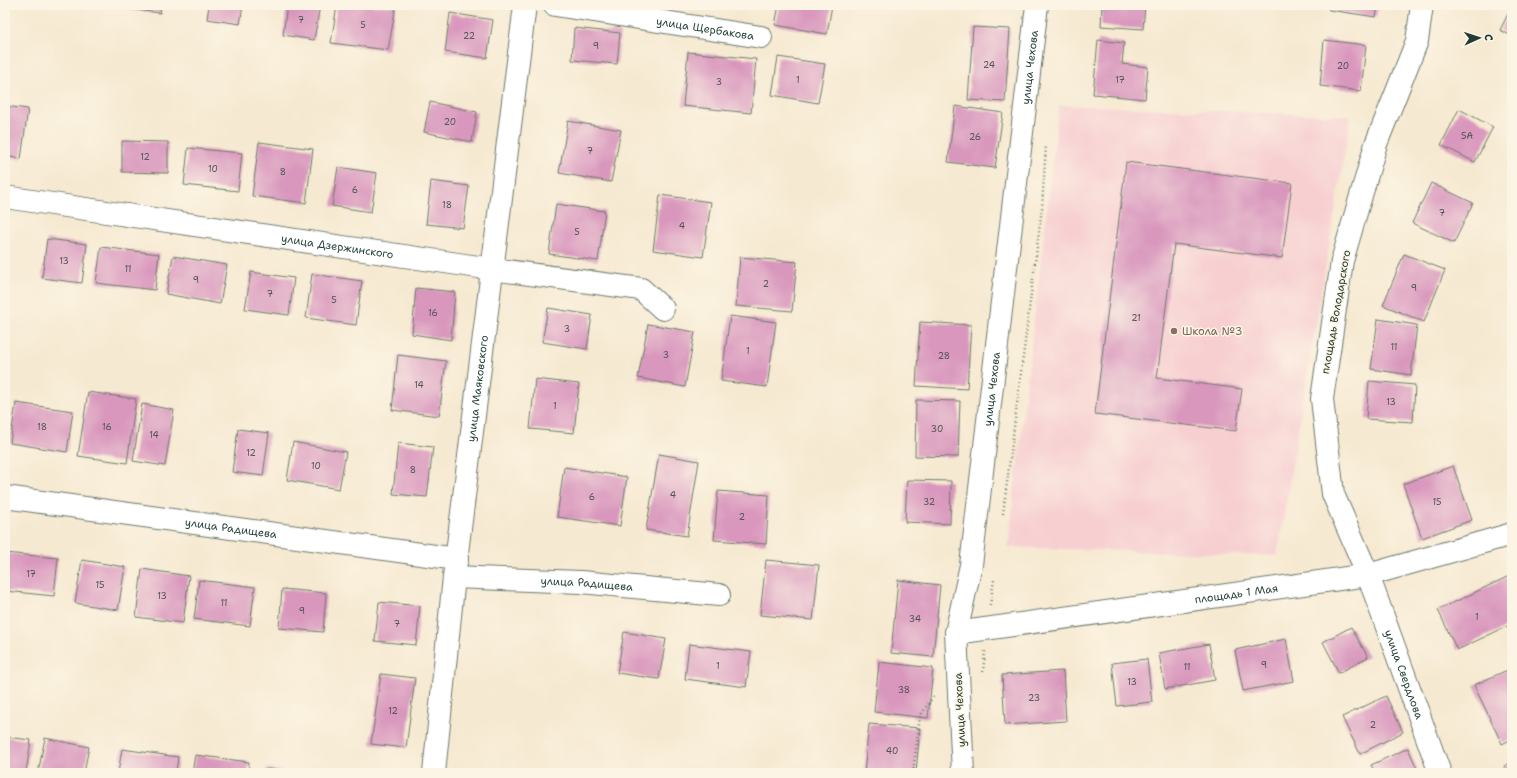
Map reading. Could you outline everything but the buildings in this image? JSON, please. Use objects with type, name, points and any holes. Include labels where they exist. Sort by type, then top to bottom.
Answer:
[{"type":"street","name":"улица Маяковского","points":[[434,773],[456,568],[525,5]]},
{"type":"street","name":"улица Щербакова","points":[[555,5],[761,37]]},
{"type":"street","name":"улица Чехова","points":[[963,773],[956,633],[971,565],[1037,5]]},
{"type":"street","name":"площадь Володарского","points":[[1368,575],[1333,494],[1322,399],[1342,261],[1376,144],[1417,41],[1422,5]]},
{"type":"street","name":"улица Дзержинского","points":[[5,197],[492,269],[641,289],[662,309]]},
{"type":"street","name":"улица Радищева","points":[[5,497],[456,568],[719,596]]},
{"type":"street","name":"площадь 1 Мая","points":[[956,633],[1368,575],[1512,534]]},
{"type":"street","name":"улица Свердлова","points":[[1368,575],[1440,773]]},
{"type":"path","points":[[1002,515],[1042,208],[1046,138]]},
{"type":"path","points":[[983,673],[994,576]]},
{"type":"path","points":[[913,773],[920,716],[938,690],[958,681]]},
{"type":"shaded area","name":"Школа №3","points":[[1059,105],[1351,116],[1277,556],[1008,547]]},
{"type":"place","name":"Школа №3","points":[[1174,331]]}]
